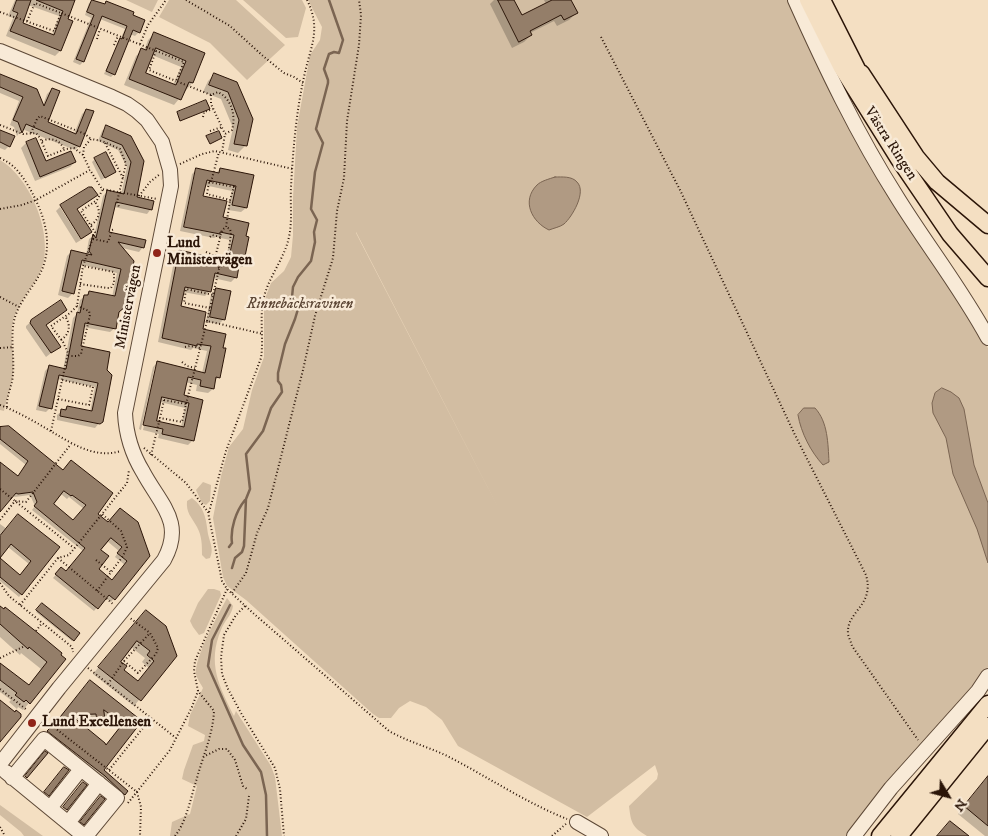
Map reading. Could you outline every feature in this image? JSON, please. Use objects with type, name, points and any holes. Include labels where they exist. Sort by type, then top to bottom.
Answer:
[{"type":"main road","name":"Västra Ringen","points":[[808,0],[846,74],[899,159],[950,234],[988,278]]},
{"type":"main road","name":"Västra Ringen","points":[[822,0],[876,107],[933,195],[988,267]]},
{"type":"main road","points":[[848,54],[916,157],[937,182],[988,225]]},
{"type":"main road","points":[[950,234],[988,288]]},
{"type":"main road","points":[[880,836],[988,704]]},
{"type":"main road","points":[[899,836],[988,726]]},
{"type":"street","points":[[795,0],[821,59],[896,195],[975,314],[988,338]]},
{"type":"street","name":"Ministervägen","points":[[0,51],[127,104],[147,120],[162,142],[170,169],[171,186],[125,413],[131,448],[143,473],[159,497],[173,528],[173,540],[164,560],[121,611],[0,765]]},
{"type":"street","points":[[854,836],[891,788],[978,691],[988,676]]},
{"type":"street","points":[[0,765],[12,778],[85,836],[117,798],[44,739],[12,778]]},
{"type":"street","points":[[50,808],[81,769]]},
{"type":"street","points":[[68,823],[99,784]]},
{"type":"street","points":[[577,822],[601,836]]},
{"type":"path","points":[[140,44],[148,25],[166,0]]},
{"type":"path","points":[[186,0],[230,26],[284,73],[303,83]]},
{"type":"path","points":[[208,512],[213,501],[226,451],[261,358],[264,298],[284,252],[291,230],[291,188],[296,126],[315,27],[313,12],[307,0]]},
{"type":"path","points":[[232,593],[246,574],[257,534],[268,508],[315,316],[333,258],[335,222],[344,178],[347,121],[358,50],[361,15],[359,0]]},
{"type":"path","points":[[27,21],[35,3],[184,62],[176,82]]},
{"type":"path","points":[[0,12],[54,31],[62,13]]},
{"type":"path","points":[[97,38],[100,28]]},
{"type":"path","points":[[114,45],[118,36]]},
{"type":"path","points":[[601,37],[680,190],[795,435],[866,575],[868,595],[851,620],[848,633],[852,646],[918,740]]},
{"type":"path","points":[[156,51],[150,70],[211,95],[218,92],[225,96],[232,108],[234,124],[232,130],[225,134]]},
{"type":"path","points":[[211,95],[213,109],[225,134],[222,152]]},
{"type":"path","points":[[203,117],[204,112],[213,109]]},
{"type":"path","points":[[31,133],[38,117],[74,128],[90,139]]},
{"type":"path","points":[[0,125],[23,134],[36,133],[42,141],[48,156],[74,148],[83,155],[90,170],[103,189],[159,199],[159,204]]},
{"type":"path","points":[[210,131],[222,127]]},
{"type":"path","points":[[83,155],[84,146],[90,139],[95,138],[120,150],[126,163],[117,202],[119,207]]},
{"type":"path","points":[[42,141],[54,140],[60,143],[64,150]]},
{"type":"path","points":[[104,141],[123,178]]},
{"type":"path","points":[[139,196],[150,182],[170,169],[213,151],[293,169]]},
{"type":"path","points":[[218,152],[212,182],[209,182],[207,194],[230,200]]},
{"type":"path","points":[[0,158],[18,170],[36,200],[45,221],[46,256],[39,276],[19,307],[13,325],[12,380],[7,408]]},
{"type":"path","points":[[0,209],[36,200],[90,170]]},
{"type":"path","points":[[212,182],[234,187],[226,227],[222,230],[216,256],[215,262],[219,269]]},
{"type":"path","points":[[51,431],[68,356],[61,340],[51,326],[77,306],[83,266],[95,232],[81,211],[95,202],[103,189]]},
{"type":"path","points":[[91,225],[97,220],[99,213],[95,202]]},
{"type":"path","points":[[160,418],[182,422],[219,269],[228,256],[231,241],[230,229],[226,227]]},
{"type":"path","points":[[94,239],[108,242],[114,229]]},
{"type":"path","points":[[210,237],[212,235],[220,237]]},
{"type":"path","points":[[206,252],[209,255],[216,256]]},
{"type":"path","points":[[80,284],[111,288],[114,284],[114,272],[83,266]]},
{"type":"path","points":[[210,308],[184,303],[186,290],[213,295]]},
{"type":"path","points":[[0,296],[19,307]]},
{"type":"path","points":[[68,356],[80,356],[89,327],[90,312],[77,306]]},
{"type":"path","points":[[61,340],[67,335],[69,328],[65,316]]},
{"type":"path","points":[[207,321],[263,334]]},
{"type":"path","points":[[84,341],[88,342]]},
{"type":"path","points":[[0,348],[14,347]]},
{"type":"path","points":[[185,347],[200,348]]},
{"type":"path","points":[[182,362],[195,368]]},
{"type":"path","points":[[58,399],[89,405],[93,386],[62,380]]},
{"type":"path","points":[[151,455],[164,400],[186,404]]},
{"type":"path","points":[[0,410],[1,406],[7,408],[51,431],[71,444],[92,452],[106,454],[138,445],[151,455],[186,483],[208,512],[219,570],[227,589],[389,731],[452,758],[544,809],[571,820],[552,836]]},
{"type":"path","points":[[15,501],[26,502],[71,444]]},
{"type":"path","points":[[20,605],[58,558],[69,555],[127,483],[130,468]]},
{"type":"path","points":[[0,490],[74,548]]},
{"type":"path","points":[[0,520],[15,501]]},
{"type":"path","points":[[97,591],[123,556],[127,547],[120,531],[102,514]]},
{"type":"path","points":[[58,558],[150,633],[158,648],[156,654],[138,673],[124,661]]},
{"type":"path","points":[[96,560],[111,572]]},
{"type":"path","points":[[175,836],[184,818],[211,734],[214,710],[198,691],[194,671],[195,662],[227,589]]},
{"type":"path","points":[[246,606],[236,615],[224,635],[221,657],[222,674],[240,713],[276,768],[280,789],[284,836]]},
{"type":"path","points":[[36,631],[42,623]]},
{"type":"path","points":[[108,684],[124,661],[150,633]]},
{"type":"path","points":[[0,658],[25,646]]},
{"type":"path","points":[[0,689],[27,711],[38,715],[137,792],[141,807],[140,836]]},
{"type":"path","points":[[126,804],[170,750],[198,691]]},
{"type":"path","points":[[109,770],[150,718]]},
{"type":"path","points":[[203,757],[219,749],[227,750],[235,760],[243,786],[247,789]]},
{"type":"path","points":[[236,836],[246,819],[249,796]]},
{"type":"path","points":[[0,827],[4,836]]},
{"type":"green space","points":[[126,0],[158,0],[152,12]]},
{"type":"green space","points":[[169,0],[236,0],[285,45],[247,80],[210,43],[159,17]]},
{"type":"green space","points":[[243,0],[302,0],[306,8],[298,37],[286,38]]},
{"type":"green space","name":"Rinnebäcksravinen","points":[[308,0],[789,0],[988,348],[988,667],[985,674],[849,836],[647,836],[633,824],[629,806],[657,779],[658,774],[655,765],[587,817],[458,746],[442,720],[426,707],[410,701],[399,708],[391,718],[379,718],[246,600],[227,586],[223,577],[213,518],[229,447],[243,429],[252,390],[264,357],[264,310],[266,296],[271,283],[284,271],[291,257],[297,127],[310,55],[320,40],[322,27]],"holes":[[[356,232],[503,517],[356,233]]]},
{"type":"green space","points":[[0,160],[20,178],[28,190],[40,218],[45,247],[44,260],[38,276],[20,305],[13,321],[13,374],[4,411],[0,410]]},
{"type":"green space","points":[[203,482],[211,485],[210,501],[206,505],[202,503],[196,490]]},
{"type":"green space","points":[[192,498],[200,506],[205,519],[212,549],[210,558],[206,559],[202,555],[200,534],[188,512],[187,501]]},
{"type":"green space","points":[[208,589],[220,591],[221,595],[204,633],[199,635],[190,621],[198,603]]},
{"type":"green space","points":[[227,598],[233,606],[222,627],[217,642],[215,664],[217,674],[234,716],[236,711],[271,766],[275,777],[282,836],[170,836],[172,822],[190,814],[197,786],[182,779],[193,745],[204,741],[205,735],[188,726],[190,715],[203,688],[196,674],[196,667],[208,636]]},
{"type":"green space","points":[[0,805],[43,836],[24,836],[0,815]]},
{"type":"shaded area","points":[[555,177],[567,177],[575,180],[580,186],[580,192],[577,204],[567,221],[549,230],[538,222],[529,204],[532,191],[545,180]]},
{"type":"shaded area","points":[[942,388],[959,398],[964,409],[974,465],[988,503],[988,563],[977,529],[953,474],[946,438],[933,413],[932,403],[935,393]]},
{"type":"shaded area","points":[[804,408],[815,408],[825,426],[829,462],[823,465],[801,429],[798,415]]},
{"type":"building","points":[[17,0],[31,0],[23,23],[54,35],[63,11],[36,0],[75,0],[68,19],[73,21],[61,51],[10,31],[18,13],[13,11]]},
{"type":"building","points":[[92,0],[105,4],[106,1],[134,12],[133,15],[145,20],[140,33],[133,30],[115,75],[106,71],[127,26],[102,16],[84,62],[76,59],[94,15],[87,12]]},
{"type":"building","points":[[498,0],[514,0],[522,15],[552,0],[571,0],[578,13],[564,20],[561,15],[530,31],[532,35],[519,42]]},
{"type":"building","points":[[154,32],[205,53],[193,83],[189,82],[181,100],[129,79],[141,48],[146,50]],"holes":[[[156,48],[186,61],[176,85],[146,73]]]},
{"type":"building","points":[[214,73],[237,82],[253,119],[247,146],[234,144],[239,120],[228,92],[209,85]]},
{"type":"building","points":[[0,74],[37,89],[44,106],[52,88],[60,91],[48,122],[76,134],[86,109],[94,111],[80,147],[26,124],[22,133],[18,122],[13,120],[23,97],[0,87]]},
{"type":"building","points":[[206,100],[210,109],[180,121],[177,112]]},
{"type":"building","points":[[106,125],[131,136],[144,161],[137,197],[154,201],[152,210],[116,202],[109,232],[146,240],[144,248],[118,242],[134,261],[125,307],[119,312],[116,329],[85,323],[81,346],[110,352],[107,370],[112,375],[103,422],[100,424],[60,416],[61,409],[66,410],[67,406],[92,411],[98,383],[59,375],[52,409],[39,406],[49,365],[66,369],[77,312],[80,313],[84,295],[88,295],[89,291],[115,296],[121,269],[82,260],[74,294],[62,291],[71,250],[92,255],[89,251],[93,234],[96,238],[107,190],[124,194],[131,162],[122,145],[102,137]]},
{"type":"building","points":[[0,130],[15,136],[10,147],[0,142]]},
{"type":"building","points":[[219,131],[222,138],[210,144],[206,136]]},
{"type":"building","points":[[36,138],[46,161],[71,151],[76,162],[40,177],[26,142]]},
{"type":"building","points":[[106,152],[116,172],[105,178],[94,158]]},
{"type":"building","points":[[196,168],[219,173],[220,168],[254,175],[247,208],[232,205],[236,186],[207,180],[203,196],[227,201],[223,217],[249,223],[246,236],[249,237],[243,266],[239,266],[237,278],[215,273],[211,292],[185,287],[181,306],[206,312],[203,329],[226,334],[223,348],[226,348],[220,378],[216,377],[214,389],[200,386],[201,380],[188,377],[184,395],[203,400],[194,441],[162,434],[163,429],[143,425],[157,361],[205,373],[211,346],[197,344],[197,346],[162,338],[179,250],[228,261],[234,235],[184,227]],"holes":[[[162,397],[189,403],[184,427],[157,421]]]},
{"type":"building","points":[[92,187],[98,195],[77,209],[92,232],[81,239],[60,205]]},
{"type":"building","points":[[216,288],[231,291],[225,320],[210,317]]},
{"type":"building","points":[[61,300],[67,310],[46,325],[61,347],[51,353],[30,323],[31,320]]},
{"type":"building","points":[[9,426],[63,470],[71,460],[113,493],[98,514],[108,522],[120,508],[138,522],[150,556],[115,600],[109,595],[98,609],[55,574],[61,567],[66,571],[85,548],[34,506],[37,502],[33,492],[16,493],[0,512],[0,462],[18,476],[28,461],[0,439],[0,427]],"holes":[[[64,491],[86,505],[73,520],[54,504]],[[111,538],[122,547],[117,553],[127,561],[112,580],[99,569],[109,556],[101,550]]]},
{"type":"building","points":[[18,514],[60,547],[22,595],[0,577],[0,536]],"holes":[[[11,544],[31,561],[20,575],[0,558]]]},
{"type":"building","points":[[42,603],[80,633],[74,641],[36,610]]},
{"type":"building","points":[[0,606],[4,609],[5,607],[38,633],[62,653],[61,655],[66,659],[30,704],[15,695],[17,693],[0,680],[0,663],[29,685],[47,662],[29,647],[28,649],[0,624]]},
{"type":"building","points":[[146,610],[166,626],[177,656],[141,701],[98,667]],"holes":[[[137,641],[150,651],[147,655],[154,661],[138,681],[124,670],[127,666],[121,662]]]},
{"type":"building","points":[[90,680],[142,721],[104,770],[128,791],[125,795],[105,776],[47,731]],"holes":[[[104,710],[120,722],[124,722],[106,745],[71,715],[96,714],[97,723],[105,723]]]},
{"type":"building","points":[[0,700],[15,712],[16,710],[21,714],[21,717],[0,742]]},
{"type":"building","points":[[45,751],[48,753],[27,778],[25,776]]},
{"type":"building","points":[[64,767],[69,770],[49,796],[44,792]]},
{"type":"building","points":[[988,776],[988,826],[964,806]]},
{"type":"building","points":[[83,782],[87,785],[67,810],[63,807]]},
{"type":"building","points":[[101,796],[105,799],[84,825],[80,822]]},
{"type":"building","points":[[950,821],[969,836],[937,836]]},
{"type":"waterway","points":[[232,568],[235,558],[242,552],[244,546],[246,499],[250,489],[246,454],[263,431],[271,408],[282,392],[278,381],[278,373],[285,344],[298,309],[292,297],[293,287],[298,277],[311,261],[315,242],[314,232],[317,220],[311,209],[315,172],[323,143],[316,129],[328,83],[324,69],[329,54],[339,53],[343,40],[329,0]]},
{"type":"waterway","points":[[229,547],[232,543],[234,520],[245,500]]},
{"type":"waterway","points":[[230,605],[212,640],[208,666],[243,745],[261,772],[266,795],[267,836]]},
{"type":"place","name":"Lund Ministervägen","points":[[157,253]]},
{"type":"place","name":"Lund Excellensen","points":[[32,723]]}]
